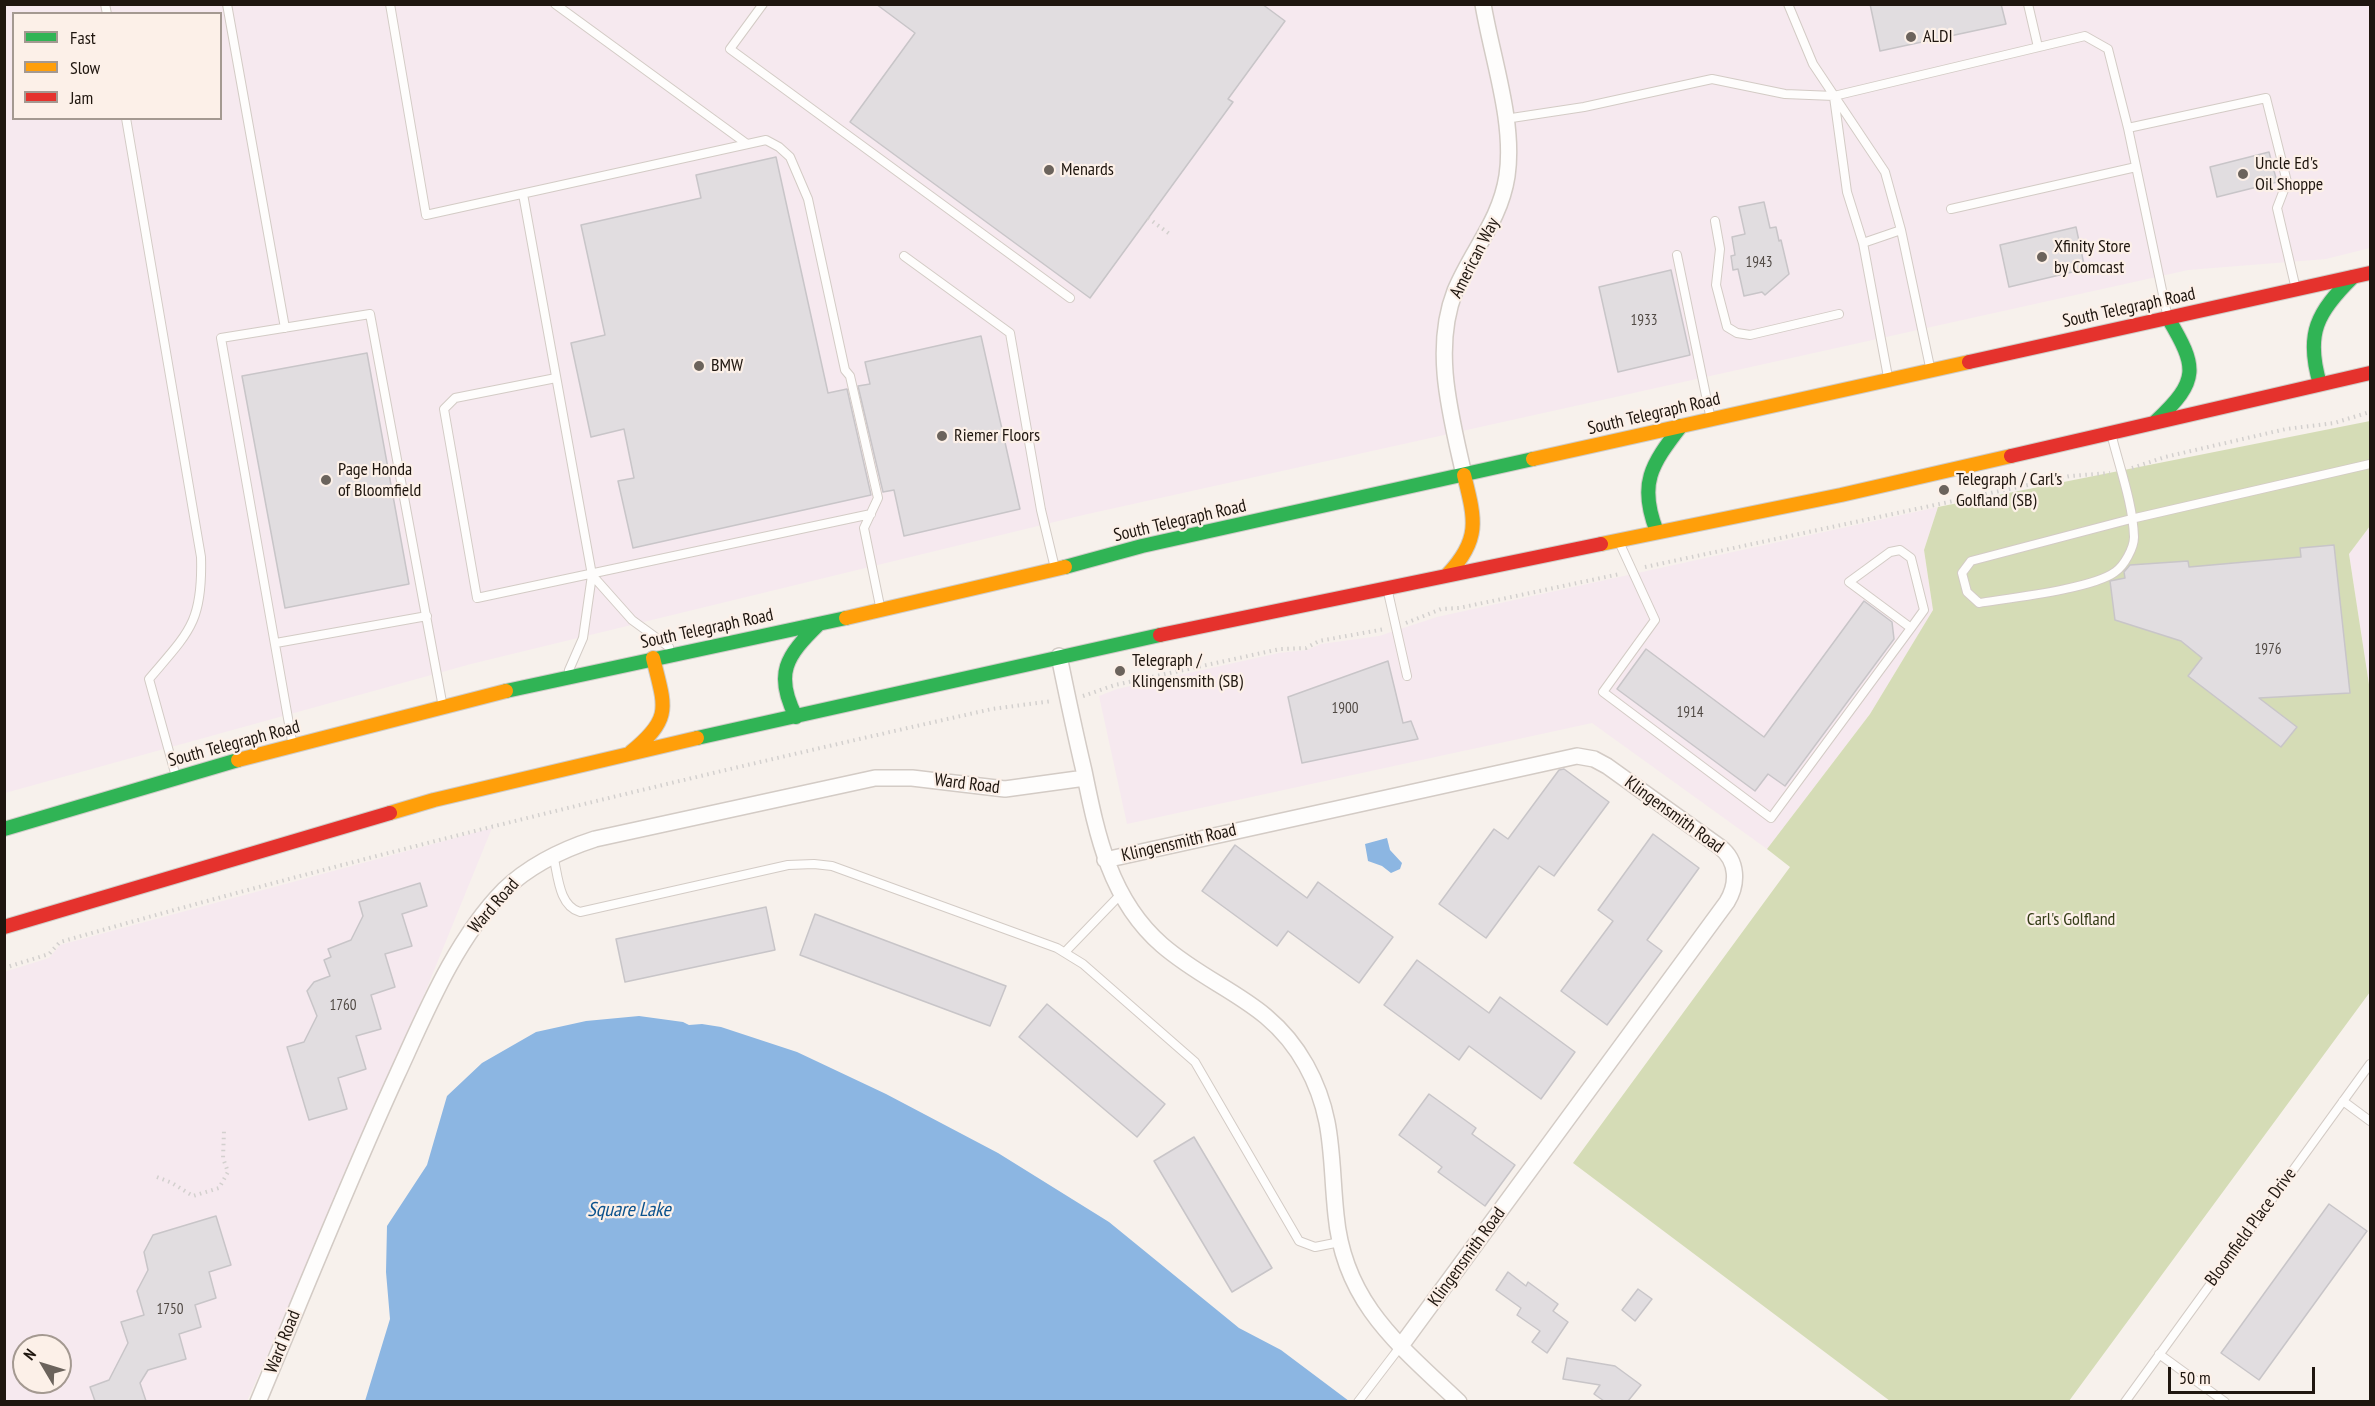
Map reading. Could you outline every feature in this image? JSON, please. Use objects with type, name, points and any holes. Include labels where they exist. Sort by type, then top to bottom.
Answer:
[{"type":"highway","name":"South Telegraph Road","points":[[4,829],[176,778],[444,707],[653,658],[1056,572],[1142,546],[2370,273]]},
{"type":"highway","points":[[2320,384],[2312,362],[2311,337],[2319,314],[2334,295],[2353,277]]},
{"type":"highway","points":[[2156,421],[2179,397],[2190,372],[2190,357],[2168,318]]},
{"type":"highway","points":[[4,927],[434,800],[630,753],[1059,656],[1448,574],[1841,495],[2370,373]]},
{"type":"highway","points":[[1657,532],[1648,512],[1645,494],[1648,475],[1655,458],[1681,426]]},
{"type":"highway","points":[[1448,574],[1473,544],[1476,530],[1464,475]]},
{"type":"highway","points":[[796,717],[783,689],[787,670],[794,652],[819,624]]},
{"type":"highway","points":[[630,753],[656,731],[661,717],[663,703],[653,658]]},
{"type":"street","name":"American Way","points":[[1464,475],[1444,369],[1446,319],[1468,263],[1499,211],[1507,174],[1506,119],[1483,4]]},
{"type":"street","name":"Klingensmith Road","points":[[1059,656],[1105,860],[1121,894],[1156,939],[1179,958],[1262,1011],[1288,1038],[1305,1062],[1320,1094],[1331,1134],[1340,1242],[1346,1264],[1360,1297],[1376,1321],[1400,1347],[1459,1401]]},
{"type":"street","name":"Klingensmith Road","points":[[1105,860],[1577,756],[1594,759],[1607,766],[1720,846],[1729,856],[1735,878],[1727,902],[1400,1347]]},
{"type":"street","name":"Ward Road","points":[[258,1401],[384,1104],[457,955],[478,921],[505,889],[521,875],[553,855],[595,839],[864,779],[912,778],[1005,789],[1085,778]]},
{"type":"lane","points":[[227,4],[285,328]]},
{"type":"lane","points":[[390,4],[426,215],[766,140],[779,147],[790,157],[808,199],[845,370],[850,376],[878,498],[864,528],[881,610]]},
{"type":"lane","points":[[555,4],[747,144]]},
{"type":"lane","points":[[762,4],[730,49],[1070,298]]},
{"type":"lane","points":[[1788,4],[1805,49],[1885,172],[1901,230],[1931,371]]},
{"type":"lane","points":[[2028,4],[2038,47]]},
{"type":"lane","points":[[1506,119],[1584,107],[1712,79],[1785,94],[1834,96],[2085,36],[2108,49],[2128,128],[2168,318]]},
{"type":"lane","points":[[1834,96],[1847,192],[1863,243],[1889,381]]},
{"type":"lane","points":[[2128,128],[2266,98],[2287,182],[2277,208],[2296,290]]},
{"type":"lane","points":[[126,120],[201,557],[202,592],[196,615],[184,638],[149,679],[176,778]]},
{"type":"lane","points":[[1951,209],[2136,167]]},
{"type":"lane","points":[[523,194],[592,575],[583,638],[565,679]]},
{"type":"lane","points":[[1715,221],[1720,249],[1716,285],[1727,327],[1737,333],[1750,335],[1839,314]]},
{"type":"lane","points":[[1863,243],[1901,230]]},
{"type":"lane","points":[[1677,255],[1711,420]]},
{"type":"lane","points":[[904,256],[1010,333],[1041,510],[1056,572]]},
{"type":"lane","points":[[292,746],[276,643],[221,338],[370,314],[444,707]]},
{"type":"lane","points":[[556,378],[455,398],[444,409],[477,598],[871,514]]},
{"type":"lane","points":[[2111,431],[2131,519],[2134,539],[2128,555],[2115,572],[2081,585],[1980,603],[1967,592],[1962,573],[1971,561],[2131,519],[2370,464]]},
{"type":"lane","points":[[1618,540],[1630,572],[1655,621],[1603,692],[1771,818],[1911,628],[1924,610],[1911,558],[1900,550],[1890,552],[1849,582],[1911,628]]},
{"type":"lane","points":[[592,575],[632,620],[677,653]]},
{"type":"lane","points":[[1387,587],[1407,676]]},
{"type":"lane","points":[[276,643],[427,616]]},
{"type":"lane","points":[[553,855],[565,902],[572,909],[580,912],[788,865],[814,864],[832,866],[1065,952],[1083,964],[1195,1062],[1299,1241],[1315,1247],[1340,1242]]},
{"type":"lane","points":[[1065,952],[1121,894]]},
{"type":"lane","name":"Bloomfield Place Drive","points":[[2125,1401],[2370,1064]]},
{"type":"lane","points":[[2343,1101],[2370,1120]]},
{"type":"lane","points":[[1358,1401],[1400,1347]]},
{"type":"lane","points":[[2159,1354],[2225,1401]]},
{"type":"path","points":[[1148,218],[1171,235]]},
{"type":"path","points":[[2134,468],[2187,452],[2286,429],[2334,423],[2370,412]]},
{"type":"path","points":[[1648,566],[2070,476],[2107,474]]},
{"type":"path","points":[[1413,621],[1441,609],[1459,608],[1610,577]]},
{"type":"path","points":[[1089,695],[1115,685],[1258,653],[1306,648],[1319,641],[1382,630]]},
{"type":"path","points":[[4,968],[49,954],[60,942],[250,888],[494,824],[981,711],[1026,703],[1041,703]]},
{"type":"path","points":[[157,1177],[193,1196],[219,1188],[228,1172],[223,1158],[224,1131]]},
{"type":"shaded area","points":[[5,5],[2370,5],[2370,248],[2326,259],[2188,270],[1079,516],[471,664],[5,793]]},
{"type":"shaded area","points":[[1938,507],[1924,550],[1933,610],[1870,714],[1767,849],[1592,723],[1127,824],[1099,696],[1117,689],[1279,653],[1307,650],[1321,644],[1379,636],[1437,617]]},
{"type":"shaded area","points":[[2370,526],[2370,691],[2349,554]]},
{"type":"shaded area","points":[[492,828],[376,1113],[247,1401],[5,1401],[4,972],[49,958],[60,945]]},
{"type":"green space","name":"Carl's Golfland","points":[[2370,421],[2370,526],[2349,554],[2370,691],[2370,992],[2069,1401],[1890,1401],[1573,1163],[1790,867],[1767,849],[1870,714],[1933,610],[1924,550],[1938,507]]},
{"type":"water","points":[[1387,838],[1390,850],[1402,863],[1400,869],[1391,873],[1382,866],[1368,861],[1365,844]]},
{"type":"water","name":"Square Lake","points":[[639,1016],[683,1022],[689,1025],[702,1024],[721,1027],[797,1052],[886,1094],[998,1153],[1109,1222],[1239,1328],[1281,1350],[1349,1401],[365,1401],[390,1319],[386,1272],[387,1226],[427,1165],[447,1096],[482,1063],[536,1032],[586,1021]]},
{"type":"building","name":"Menards","points":[[876,4],[1262,4],[1285,21],[1228,99],[1233,102],[1090,298],[850,122],[915,33]]},
{"type":"building","name":"ALDI","points":[[1870,4],[2001,4],[2006,24],[1880,51]]},
{"type":"building","name":"Uncle Ed's Oil Shoppe","points":[[2269,152],[2277,182],[2217,197],[2210,167]]},
{"type":"building","name":"BMW","points":[[776,157],[828,393],[847,389],[871,495],[633,548],[618,481],[634,478],[624,429],[591,437],[571,343],[605,335],[581,225],[701,198],[696,175]]},
{"type":"building","points":[[1764,202],[1770,228],[1776,227],[1779,241],[1781,240],[1789,274],[1765,295],[1762,292],[1744,296],[1738,269],[1733,270],[1731,256],[1735,255],[1732,237],[1745,234],[1739,207]]},
{"type":"building","name":"Xfinity Store by Comcast","points":[[2076,227],[2085,269],[2009,287],[2000,245]]},
{"type":"building","points":[[1671,270],[1690,355],[1618,372],[1599,287]]},
{"type":"building","name":"Riemer Floors","points":[[981,336],[1020,509],[904,536],[894,490],[883,492],[858,386],[870,384],[865,362]]},
{"type":"building","name":"Page Honda of Bloomfield","points":[[367,353],[409,584],[285,608],[242,376]]},
{"type":"building","points":[[2334,545],[2350,693],[2259,698],[2297,727],[2281,747],[2188,676],[2202,658],[2181,641],[2115,620],[2110,581],[2125,578],[2124,572],[2130,565],[2188,561],[2189,567],[2301,557],[2300,548]]},
{"type":"building","points":[[1864,601],[1892,622],[1894,639],[1785,786],[1768,774],[1755,791],[1617,689],[1646,649],[1764,737]]},
{"type":"building","points":[[1388,661],[1403,723],[1411,721],[1418,739],[1302,763],[1288,697]]},
{"type":"building","points":[[1564,769],[1609,802],[1554,876],[1539,866],[1486,938],[1439,904],[1494,829],[1508,839],[1559,770]]},
{"type":"building","points":[[1653,834],[1699,868],[1647,940],[1662,951],[1607,1025],[1561,991],[1613,921],[1598,910]]},
{"type":"building","points":[[1235,845],[1307,898],[1318,882],[1393,937],[1359,983],[1288,931],[1277,946],[1202,891]]},
{"type":"building","points":[[420,883],[427,906],[402,914],[412,946],[385,954],[395,987],[371,995],[381,1029],[356,1036],[366,1069],[338,1078],[347,1109],[309,1120],[287,1047],[304,1042],[317,1016],[307,991],[314,982],[330,976],[324,960],[331,957],[328,949],[351,940],[363,916],[359,902]]},
{"type":"building","points":[[766,907],[775,950],[625,982],[616,939]]},
{"type":"building","points":[[815,914],[1006,986],[990,1026],[800,955]]},
{"type":"building","points":[[1417,960],[1489,1013],[1500,997],[1575,1052],[1541,1099],[1469,1046],[1459,1060],[1384,1005]]},
{"type":"building","points":[[1047,1004],[1165,1104],[1137,1137],[1019,1037]]},
{"type":"building","points":[[1429,1094],[1476,1128],[1472,1134],[1515,1165],[1485,1206],[1438,1172],[1442,1167],[1399,1135]]},
{"type":"building","points":[[1194,1137],[1272,1268],[1232,1292],[1154,1161]]},
{"type":"building","points":[[2329,1204],[2367,1231],[2259,1380],[2221,1353]]},
{"type":"building","points":[[216,1216],[231,1265],[209,1272],[216,1298],[195,1305],[201,1327],[179,1334],[186,1359],[148,1370],[140,1383],[146,1401],[95,1401],[90,1387],[109,1380],[128,1343],[121,1322],[144,1315],[137,1291],[148,1270],[144,1252],[153,1235]]},
{"type":"building","points":[[1508,1272],[1526,1286],[1528,1282],[1558,1304],[1553,1311],[1568,1322],[1547,1353],[1532,1342],[1540,1331],[1517,1315],[1521,1308],[1496,1290]]},
{"type":"building","points":[[1638,1289],[1652,1299],[1635,1321],[1622,1310]]},
{"type":"building","points":[[1567,1358],[1615,1366],[1641,1385],[1628,1401],[1604,1401],[1594,1394],[1600,1385],[1563,1379]]},
{"type":"traffic: fast","points":[[2320,384],[2314,351],[2317,325],[2331,301],[2353,277]]},
{"type":"traffic: fast","points":[[2156,421],[2181,394],[2187,383],[2189,372],[2189,361],[2185,349],[2168,318]]},
{"type":"traffic: fast","points":[[1657,532],[1651,515],[1648,488],[1655,464],[1681,426]]},
{"type":"traffic: fast","points":[[1065,567],[1142,546],[1533,459]]},
{"type":"traffic: fast","points":[[506,691],[846,618]]},
{"type":"traffic: fast","points":[[796,717],[786,689],[787,666],[798,646],[819,624]]},
{"type":"traffic: fast","points":[[697,738],[1160,635]]},
{"type":"traffic: fast","points":[[4,829],[238,760]]},
{"type":"traffic: slow","points":[[1533,459],[1969,362]]},
{"type":"traffic: slow","points":[[1601,544],[1841,495],[2011,456]]},
{"type":"traffic: slow","points":[[1448,574],[1466,550],[1472,528],[1471,504],[1464,475]]},
{"type":"traffic: slow","points":[[846,618],[1065,567]]},
{"type":"traffic: slow","points":[[631,752],[654,730],[660,720],[661,689],[653,658]]},
{"type":"traffic: slow","points":[[238,760],[506,691]]},
{"type":"traffic: slow","points":[[390,813],[434,800],[697,738]]},
{"type":"traffic: jam","points":[[1969,362],[2370,273]]},
{"type":"traffic: jam","points":[[2011,456],[2370,373]]},
{"type":"traffic: jam","points":[[1160,635],[1601,544]]},
{"type":"traffic: jam","points":[[4,927],[390,813]]},
{"type":"place","name":"ALDI","points":[[1911,37]]},
{"type":"place","name":"Menards","points":[[1049,170]]},
{"type":"place","name":"Uncle Ed's Oil Shoppe","points":[[2243,174]]},
{"type":"place","name":"Xfinity Store by Comcast","points":[[2042,257]]},
{"type":"place","name":"BMW","points":[[699,366]]},
{"type":"place","name":"Riemer Floors","points":[[942,436]]},
{"type":"place","name":"Page Honda of Bloomfield","points":[[326,480]]},
{"type":"place","name":"Telegraph / Carl's Golfland (SB)","points":[[1944,490]]},
{"type":"place","name":"Telegraph / Klingensmith (SB)","points":[[1120,671]]}]
